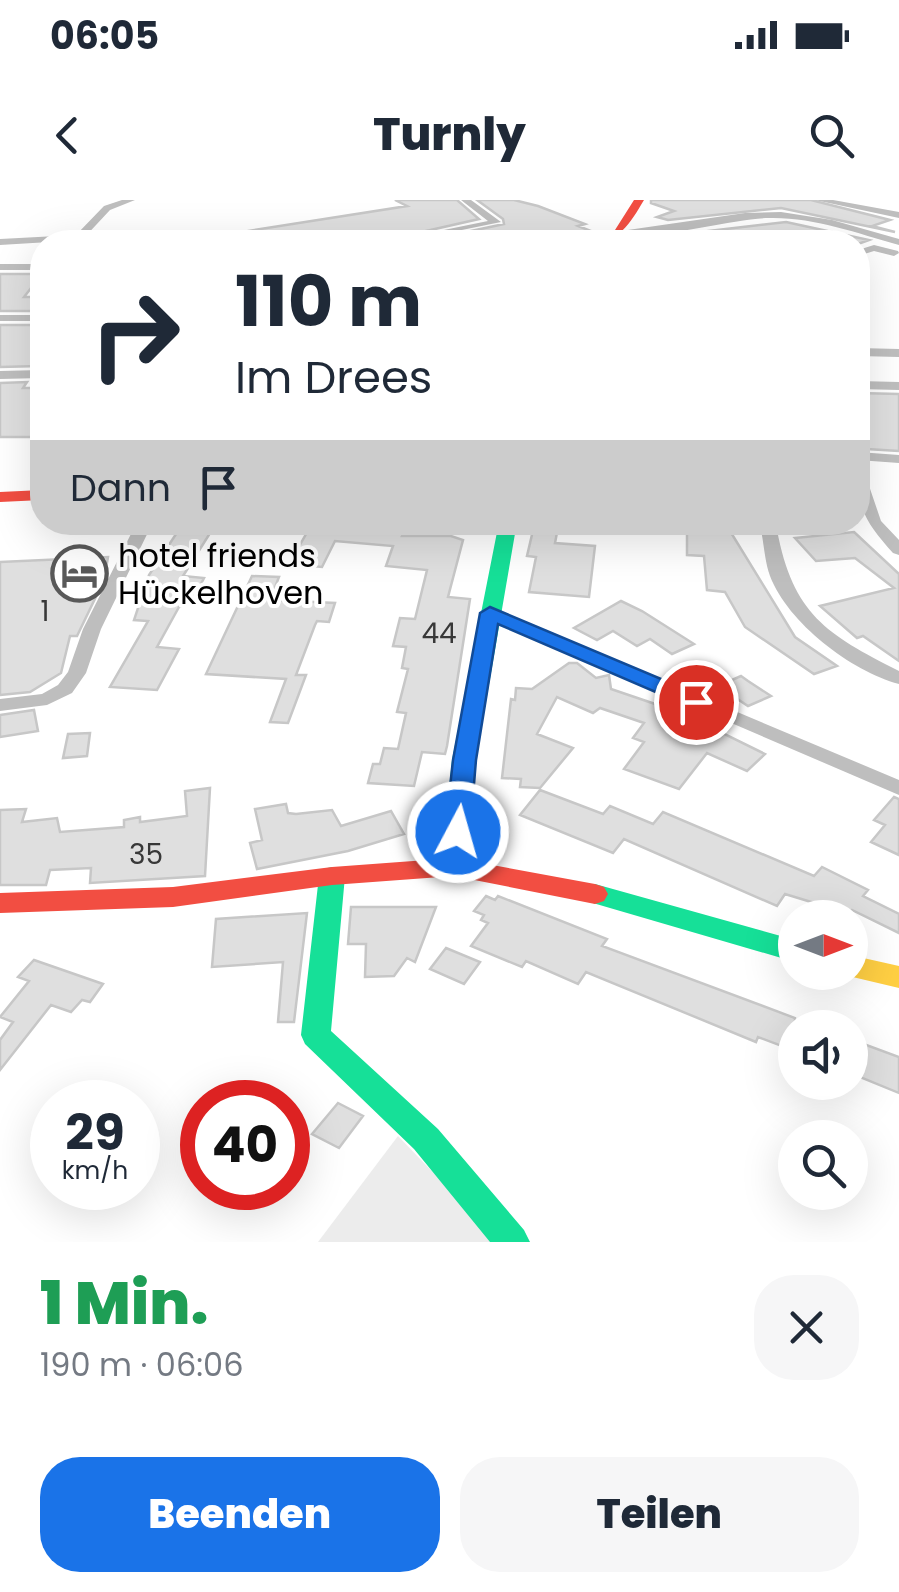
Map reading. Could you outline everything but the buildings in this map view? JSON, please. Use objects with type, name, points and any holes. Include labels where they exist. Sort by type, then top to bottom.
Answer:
[{"type":"street","points":[[86,230],[107,208],[131,200]]},
{"type":"street","points":[[454,230],[496,222],[465,200]]},
{"type":"street","points":[[620,230],[639,200]]},
{"type":"street","points":[[818,200],[899,217]]},
{"type":"street","points":[[660,230],[786,201]]},
{"type":"street","points":[[662,230],[748,216],[783,215],[847,230]]},
{"type":"street","points":[[870,235],[899,242]]},
{"type":"street","points":[[0,242],[30,240]]},
{"type":"street","points":[[870,249],[899,254]]},
{"type":"street","points":[[0,267],[30,266]]},
{"type":"street","points":[[0,318],[30,318]]},
{"type":"street","points":[[870,352],[899,353]]},
{"type":"street","points":[[0,374],[30,374]]},
{"type":"street","points":[[870,385],[899,386]]},
{"type":"street","points":[[870,457],[899,459]]},
{"type":"street","points":[[0,498],[30,497]]},
{"type":"street","points":[[870,507],[879,532],[899,550]]},
{"type":"street","points":[[0,704],[47,700],[65,690],[77,673],[92,629],[138,535]]},
{"type":"street","points":[[454,867],[464,760],[505,535]]},
{"type":"street","points":[[770,535],[780,578],[802,612],[855,656],[899,678]]},
{"type":"street","points":[[490,613],[899,788]]},
{"type":"street","points":[[0,902],[172,898],[332,876],[454,867],[590,892],[778,945]]},
{"type":"street","points":[[332,876],[316,1035],[426,1139],[512,1242]]},
{"type":"street","points":[[868,970],[899,977]]},
{"type":"shaded area","points":[[398,1136],[500,1242],[318,1242]]},
{"type":"traffic: fast","points":[[454,867],[464,760],[506,535]]},
{"type":"traffic: fast","points":[[332,876],[316,1035],[426,1139],[512,1242]]},
{"type":"traffic: fast","points":[[595,894],[778,946]]},
{"type":"traffic: slow","points":[[868,970],[899,977]]},
{"type":"traffic: jam","points":[[620,230],[639,200]]},
{"type":"traffic: jam","points":[[0,497],[30,496]]},
{"type":"traffic: jam","points":[[0,903],[173,897],[332,876],[454,867],[595,894]]},
{"type":"place","name":"hotel friends Hückelhoven","points":[[79,574]]},
{"type":"route","points":[[458,832],[464,760],[490,613],[696,702]]}]
